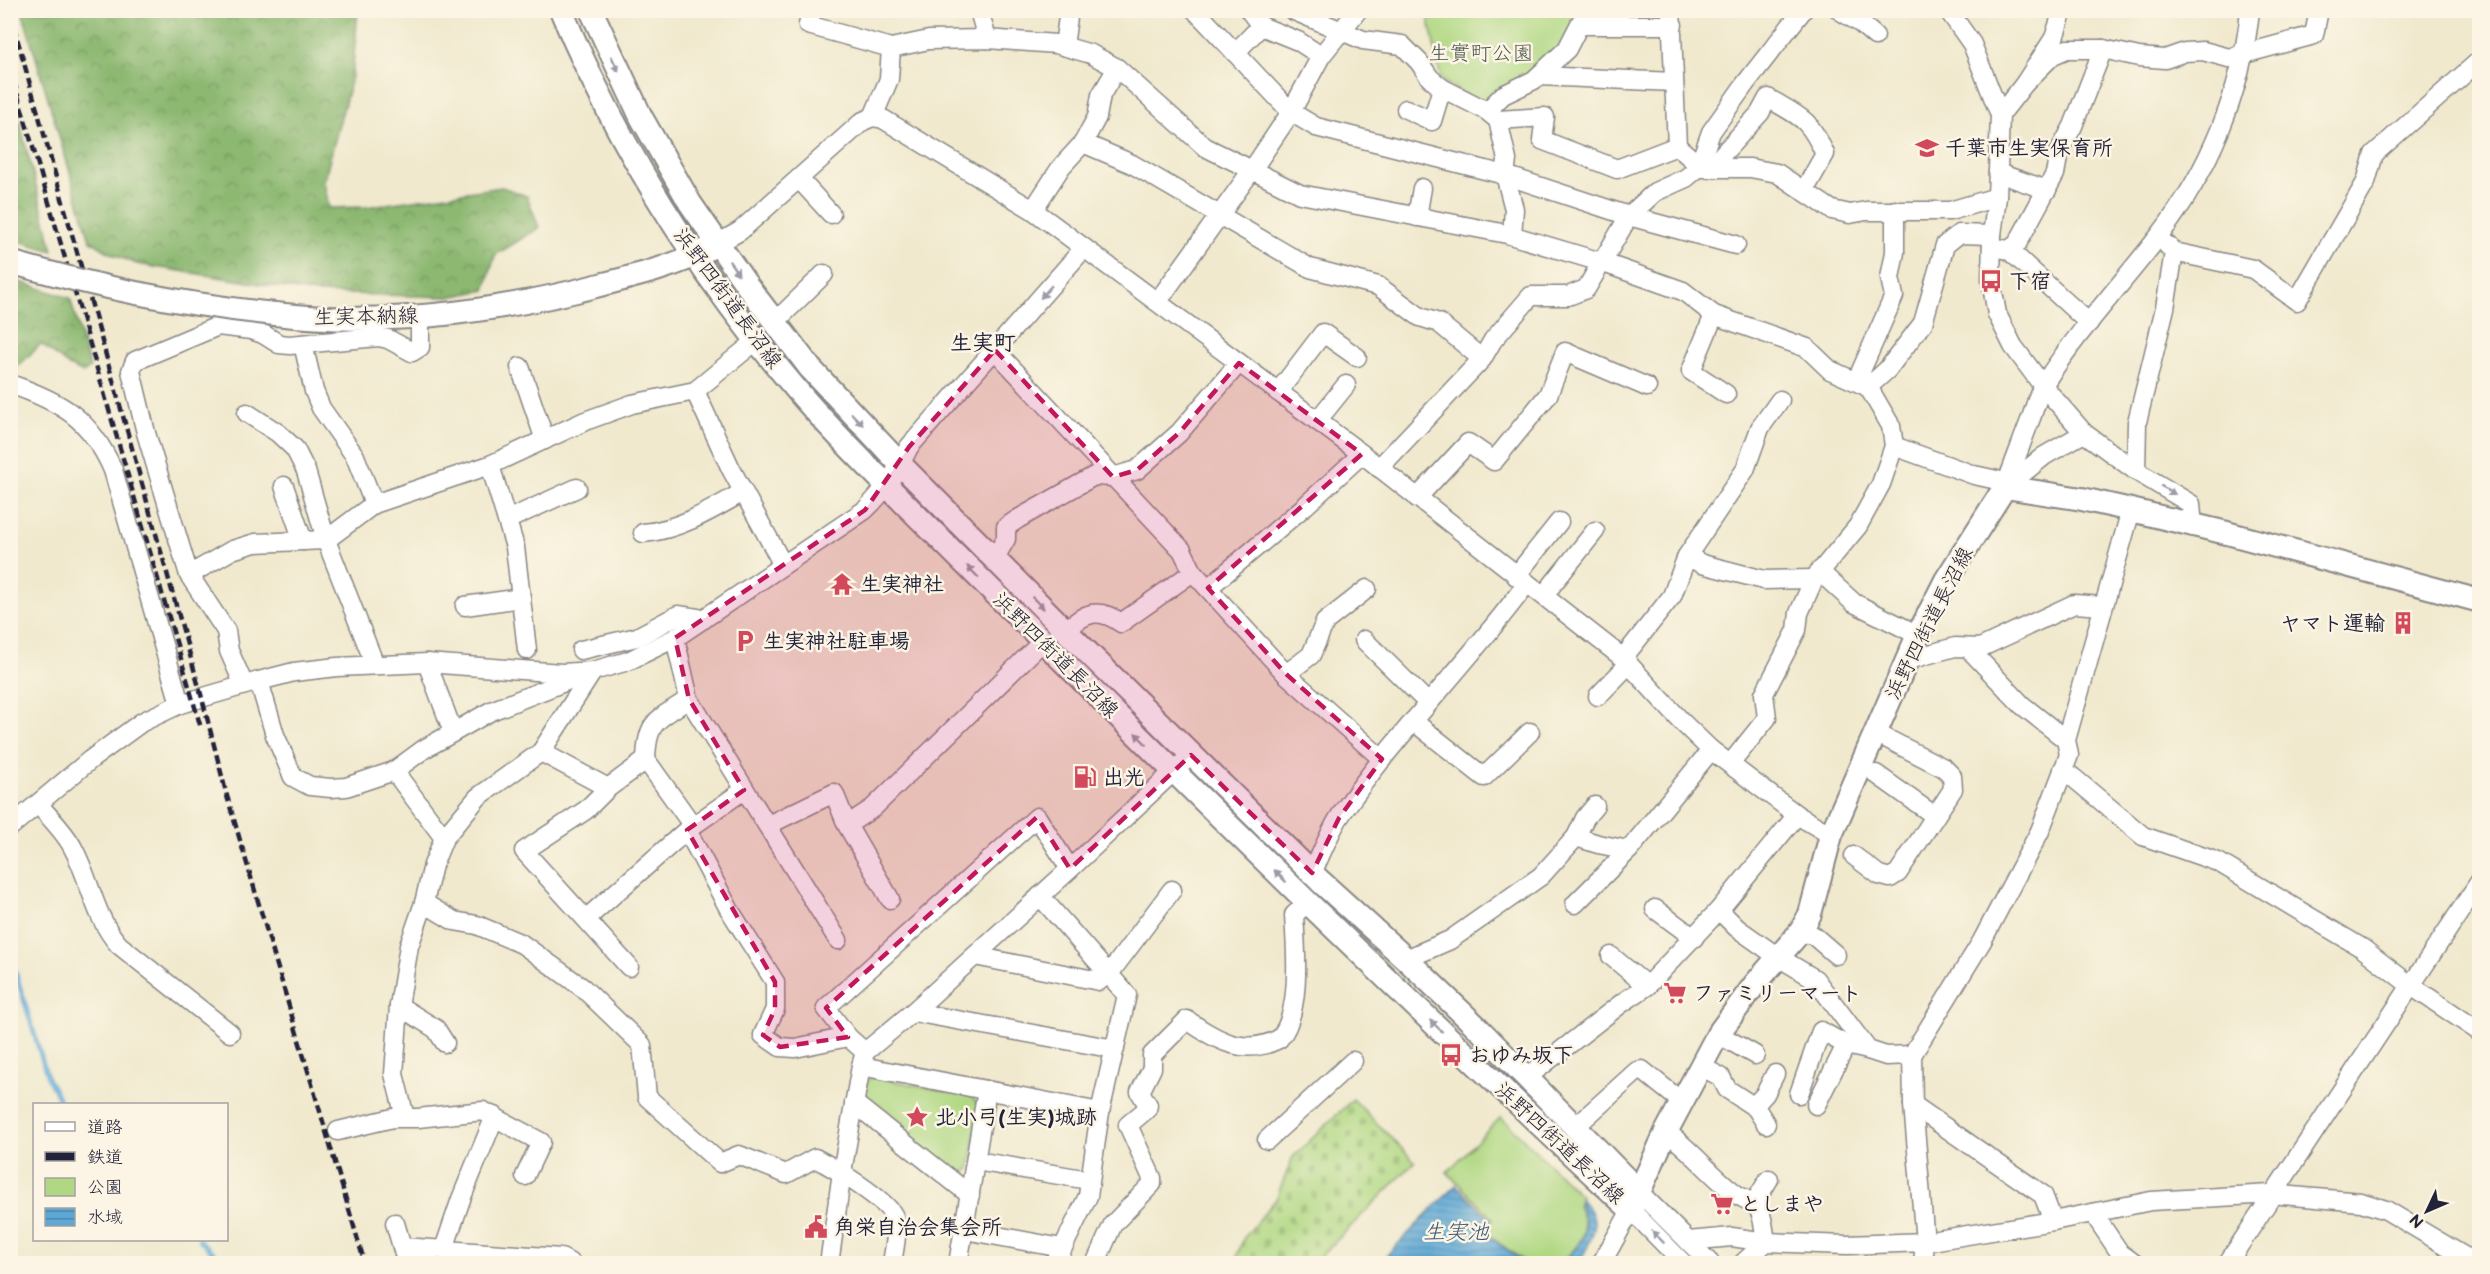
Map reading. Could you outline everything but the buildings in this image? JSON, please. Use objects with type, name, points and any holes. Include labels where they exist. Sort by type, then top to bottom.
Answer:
[{"type":"main road","name":"浜野四街道長沼線","points":[[561,10],[620,133],[695,256],[756,341],[835,433],[1307,903],[1636,1201]]},
{"type":"main road","name":"浜野四街道長沼線","points":[[591,10],[641,117],[663,158],[717,244],[810,368],[901,465],[1191,755],[1312,873],[1406,958],[1480,1030],[1574,1128],[1636,1201]]},
{"type":"main road","name":"生実本納線","points":[[10,262],[141,293],[216,307],[275,314],[344,318],[474,310],[565,294],[643,274],[695,256],[717,244]]},
{"type":"main road","name":"浜野四街道長沼線","points":[[1636,1201],[1666,1131],[1718,1034],[1755,984],[1801,931],[1810,914],[1831,835],[1918,635],[1946,580],[2005,487]]},
{"type":"main road","points":[[2005,487],[2082,499],[2227,533],[2480,601]]},
{"type":"street","points":[[812,10],[808,25],[891,48],[929,40],[987,39],[1064,46],[1091,54],[1117,68],[1205,147],[1300,194],[1512,235],[1601,262],[1683,291],[1714,315],[1807,348],[1830,370],[1868,387]]},
{"type":"street","points":[[979,10],[987,39]]},
{"type":"street","points":[[1064,46],[1069,10]]},
{"type":"street","points":[[1195,10],[1291,112],[1316,127],[1505,176],[1629,216],[1736,245]]},
{"type":"street","points":[[1249,10],[1261,26],[1298,41],[1321,56]]},
{"type":"street","points":[[1292,10],[1363,40],[1402,45],[1419,62],[1430,78],[1442,88],[1492,116],[1545,117],[1542,140],[1617,169],[1677,146]]},
{"type":"street","points":[[1158,301],[1291,112],[1321,56],[1358,10]]},
{"type":"street","points":[[1704,168],[1711,132],[1803,10]]},
{"type":"street","points":[[1839,10],[1875,36]]},
{"type":"street","points":[[1948,10],[1972,44],[2000,115],[1998,244],[1991,281],[1997,314],[2013,346],[2043,386],[2084,433],[2136,471],[2191,504],[2193,526]]},
{"type":"street","points":[[2000,115],[2025,83],[2054,38],[2063,10]]},
{"type":"street","points":[[2005,487],[2043,386],[2089,323],[2160,235],[2189,190],[2221,129],[2234,93],[2250,10]]},
{"type":"street","points":[[2025,83],[2053,55],[2067,49],[2103,49],[2139,57],[2165,59],[2185,52],[2203,51],[2229,58],[2243,55],[2314,35],[2319,10]]},
{"type":"street","points":[[1512,235],[1514,209],[1505,176],[1507,160],[1492,116],[1503,95],[1539,76],[1568,49],[1583,18],[1672,18],[1677,146],[1704,168],[1750,168],[1778,173],[1832,210],[1850,214],[1895,210],[1950,211],[1997,197]]},
{"type":"street","points":[[1235,53],[1261,26]]},
{"type":"street","points":[[873,117],[889,79],[891,48]]},
{"type":"street","points":[[1868,387],[1887,370],[1923,323],[1945,245],[1959,234],[1998,244],[2017,244],[2055,174],[2060,152],[2073,126],[2103,49]]},
{"type":"street","points":[[2160,235],[2174,252],[2253,269],[2296,301],[2366,182],[2374,154],[2480,60]]},
{"type":"street","points":[[1033,210],[1061,167],[1083,143],[1097,117],[1101,95],[1117,68]]},
{"type":"street","points":[[1539,76],[1674,82]]},
{"type":"street","points":[[1406,109],[1432,121],[1442,88]]},
{"type":"street","points":[[1379,468],[1482,359],[1492,340],[1531,296],[1568,296],[1586,289],[1629,216],[1655,192],[1704,168],[1760,113],[1768,98],[1808,122],[1825,154],[1804,191]]},
{"type":"street","points":[[717,244],[740,231],[863,121],[873,117],[883,119],[1033,210],[1362,454],[1626,661],[1683,723],[1712,750],[1797,815],[1831,835]]},
{"type":"street","points":[[1083,143],[1132,164],[1310,268],[1378,286],[1420,316],[1439,323],[1482,359]]},
{"type":"street","points":[[1998,173],[2047,190]]},
{"type":"street","points":[[799,178],[831,214]]},
{"type":"street","points":[[1417,217],[1422,188]]},
{"type":"street","points":[[1731,763],[1767,718],[1764,694],[1797,630],[1799,613],[1817,575],[1858,526],[1881,484],[1894,446],[1891,426],[1860,373],[1894,296],[1890,278],[1895,252],[1895,210]]},
{"type":"street","points":[[1998,244],[2089,323]]},
{"type":"street","points":[[417,315],[420,347],[412,352],[388,339],[378,337],[279,344],[263,333],[218,326],[135,361],[131,371],[143,422],[189,575],[226,630],[229,651],[251,683],[293,777],[310,786],[346,787],[394,771],[424,749],[491,711],[593,671],[628,661],[675,638],[865,510],[878,498],[901,465],[909,447],[1084,248]]},
{"type":"street","points":[[2136,471],[2137,422],[2165,308],[2174,252]]},
{"type":"street","points":[[775,322],[824,274]]},
{"type":"street","points":[[1714,315],[1691,371],[1726,394]]},
{"type":"street","points":[[1278,392],[1323,333],[1357,357]]},
{"type":"street","points":[[189,575],[232,550],[255,543],[326,540],[375,504],[490,465],[585,421],[632,404],[695,391],[756,341]]},
{"type":"street","points":[[303,344],[314,390],[321,408],[355,456],[375,504]]},
{"type":"street","points":[[996,350],[1182,550],[1193,572],[1286,674],[1382,759]]},
{"type":"street","points":[[1417,498],[1468,443],[1494,461],[1548,395],[1565,352],[1647,387]]},
{"type":"street","points":[[994,559],[1006,539],[1006,527],[1094,476],[1113,477],[1137,470],[1179,433],[1239,363]]},
{"type":"street","points":[[520,367],[545,440]]},
{"type":"street","points":[[10,384],[52,400],[81,420],[104,449],[113,470],[180,704]]},
{"type":"street","points":[[1317,421],[1346,384]]},
{"type":"street","points":[[695,391],[743,492],[783,565]]},
{"type":"street","points":[[1598,696],[1672,596],[1687,556],[1745,470],[1760,428],[1780,400]]},
{"type":"street","points":[[247,413],[278,433],[295,449],[306,471],[326,540],[375,665]]},
{"type":"street","points":[[2005,487],[2044,456],[2084,433]]},
{"type":"street","points":[[1894,446],[1974,475],[1997,480],[2005,487]]},
{"type":"street","points":[[1208,588],[1305,506],[1362,454]]},
{"type":"street","points":[[490,465],[515,547],[527,650]]},
{"type":"street","points":[[284,486],[303,541]]},
{"type":"street","points":[[507,520],[577,488]]},
{"type":"street","points":[[643,533],[657,532],[703,515],[743,492]]},
{"type":"street","points":[[1923,1263],[1925,1242],[1913,1105],[1912,1055],[1982,941],[2040,831],[2069,755],[2066,740],[2131,510]]},
{"type":"street","points":[[1312,873],[1339,818],[1382,759],[1503,616],[1521,579],[1559,522]]},
{"type":"street","points":[[1544,595],[1595,531]]},
{"type":"street","points":[[1687,556],[1702,564],[1764,580],[1817,575],[1854,603],[1918,635]]},
{"type":"street","points":[[1066,631],[1078,618],[1090,614],[1109,615],[1121,623],[1193,572]]},
{"type":"street","points":[[1286,674],[1311,655],[1325,622],[1367,589]]},
{"type":"street","points":[[465,606],[521,598]]},
{"type":"street","points":[[1908,660],[1955,647],[1980,648],[2074,604],[2103,606]]},
{"type":"street","points":[[581,650],[637,637],[678,615],[704,619]]},
{"type":"street","points":[[675,638],[689,699],[837,940]]},
{"type":"street","points":[[1364,640],[1428,703]]},
{"type":"street","points":[[848,825],[873,808],[1043,641]]},
{"type":"street","points":[[1969,649],[2022,705],[2066,740]]},
{"type":"street","points":[[427,663],[453,732]]},
{"type":"street","points":[[10,827],[128,731],[180,704],[251,683],[294,672],[337,667],[427,663],[562,674],[593,671]]},
{"type":"street","points":[[405,1117],[394,1074],[399,1006],[409,946],[424,903],[433,865],[444,838],[478,797],[541,752],[593,671]]},
{"type":"street","points":[[689,699],[658,719],[647,737],[646,760],[690,828],[729,909],[775,982],[775,1009],[763,1035],[780,1047],[795,1048],[848,1037]]},
{"type":"street","points":[[1413,721],[1484,777],[1530,732]]},
{"type":"street","points":[[1854,856],[1879,875],[1890,878],[1898,873],[1953,789],[1952,776],[1944,768],[1874,732]]},
{"type":"street","points":[[1575,904],[1629,850],[1712,750]]},
{"type":"street","points":[[541,752],[608,788]]},
{"type":"street","points":[[829,1263],[842,1172],[863,1059],[1191,755]]},
{"type":"street","points":[[629,966],[524,851],[586,810],[608,788],[646,760]]},
{"type":"street","points":[[2063,769],[2143,836],[2218,862],[2362,948],[2410,985],[2480,1032]]},
{"type":"street","points":[[394,771],[444,838]]},
{"type":"street","points":[[1876,774],[1935,816]]},
{"type":"street","points":[[587,918],[690,828],[744,790]]},
{"type":"street","points":[[768,825],[834,793],[848,825],[890,899]]},
{"type":"street","points":[[38,804],[73,846],[97,912],[107,932],[119,945],[230,1033]]},
{"type":"street","points":[[1406,958],[1450,940],[1518,894],[1540,876],[1576,837],[1585,818],[1595,806]]},
{"type":"street","points":[[1526,1078],[1647,986],[1719,910],[1797,815]]},
{"type":"street","points":[[1070,869],[1037,817],[826,1008],[863,1059],[1128,1125],[1152,1178],[1152,1184],[1113,1224],[1095,1263]]},
{"type":"street","points":[[1576,837],[1629,850]]},
{"type":"street","points":[[2227,1263],[2480,881]]},
{"type":"street","points":[[975,956],[1100,981],[1109,974],[1172,890]]},
{"type":"street","points":[[964,1230],[1059,1256],[1088,1196],[1100,1117],[1127,995],[1040,896]]},
{"type":"street","points":[[424,903],[454,921],[477,925],[522,944],[583,988],[642,1045],[647,1097],[720,1163],[739,1155],[786,1174],[815,1158],[842,1172],[893,1213],[897,1227],[892,1263]]},
{"type":"street","points":[[1128,1125],[1147,1109],[1148,1105],[1140,1092],[1152,1068],[1152,1055],[1187,1020],[1218,1041],[1244,1046],[1270,1044],[1284,1034],[1289,1023],[1296,983],[1294,915],[1307,903]]},
{"type":"street","points":[[1655,909],[1694,938]]},
{"type":"street","points":[[1719,910],[1737,928],[1778,957],[1815,979],[1868,1050]]},
{"type":"street","points":[[1801,931],[1814,936],[1836,955]]},
{"type":"street","points":[[1611,956],[1647,986]]},
{"type":"street","points":[[399,1006],[436,1029],[445,1043]]},
{"type":"street","points":[[913,1012],[1114,1049]]},
{"type":"street","points":[[1799,1094],[1821,1031],[1846,1045],[1886,1056],[1912,1055]]},
{"type":"street","points":[[1718,1034],[1755,1055]]},
{"type":"street","points":[[1816,1105],[1846,1045]]},
{"type":"street","points":[[1268,1140],[1353,1061]]},
{"type":"street","points":[[1700,1066],[1721,1077],[1727,1089],[1754,1106],[1766,1124]]},
{"type":"street","points":[[1574,1128],[1637,1071],[1642,1070],[1682,1102]]},
{"type":"street","points":[[1754,1106],[1765,1094],[1776,1074]]},
{"type":"street","points":[[958,1263],[987,1090]]},
{"type":"street","points":[[854,1103],[970,1195]]},
{"type":"street","points":[[1913,1105],[2043,1195],[2053,1221]]},
{"type":"street","points":[[338,1131],[405,1117],[418,1118],[483,1111],[541,1142],[525,1176]]},
{"type":"street","points":[[444,1249],[461,1199],[495,1116]]},
{"type":"street","points":[[1666,1131],[1687,1146],[1705,1168],[1722,1183],[1757,1207],[1761,1213],[1766,1242]]},
{"type":"street","points":[[976,1161],[1089,1180]]},
{"type":"street","points":[[1757,1207],[1758,1197],[1769,1179]]},
{"type":"street","points":[[1688,1240],[1732,1237],[1766,1242],[1847,1245],[1925,1242],[2053,1221],[2151,1201],[2271,1194],[2361,1202],[2386,1210],[2464,1261]]},
{"type":"street","points":[[1636,1201],[1688,1240],[1711,1263]]},
{"type":"street","points":[[1601,1263],[1636,1201]]},
{"type":"street","points":[[1636,1201],[1684,1263]]},
{"type":"street","points":[[2093,1213],[2120,1253],[2135,1263]]},
{"type":"street","points":[[395,1223],[405,1255],[444,1249],[561,1258],[572,1263]]},
{"type":"street","points":[[1742,1263],[1766,1242]]},
{"type":"highlighted area","points":[[995,350],[1113,477],[1137,470],[1179,433],[1239,363],[1362,454],[1208,588],[1286,674],[1382,759],[1339,818],[1312,873],[1191,755],[1070,869],[1037,817],[826,1008],[848,1037],[780,1047],[763,1035],[775,1009],[775,982],[687,830],[744,790],[689,699],[675,638],[865,510],[909,447]]},
{"type":"green space","name":"生實町公園","points":[[1427,10],[1583,11],[1564,46],[1485,108],[1441,80]]},
{"type":"green space","points":[[22,11],[358,11],[352,76],[324,181],[329,208],[366,207],[502,187],[527,196],[539,228],[495,255],[485,290],[449,297],[316,293],[137,264],[110,253],[90,240]]},
{"type":"green space","points":[[11,89],[53,251],[11,239]]},
{"type":"green space","points":[[11,279],[70,298],[90,368],[83,373],[69,366],[41,344],[11,373]]},
{"type":"green space","points":[[916,494],[1068,641],[1105,688],[914,500]]},
{"type":"green space","points":[[873,1077],[971,1096],[979,1106],[970,1169],[956,1177],[868,1106],[864,1098],[867,1081]]},
{"type":"green space","points":[[1353,1099],[1415,1162],[1314,1263],[1235,1263],[1243,1239],[1276,1199],[1293,1157]]},
{"type":"green space","points":[[1501,1117],[1581,1196],[1578,1206],[1584,1224],[1582,1238],[1561,1263],[1527,1263],[1491,1237],[1489,1227],[1493,1219],[1447,1172]]},
{"type":"water","name":"生実池","points":[[1456,1185],[1491,1220],[1488,1227],[1491,1238],[1525,1263],[1379,1263]]},
{"type":"water","points":[[1580,1199],[1592,1215],[1594,1230],[1579,1263],[1562,1263],[1583,1237],[1585,1224]]},
{"type":"waterway","points":[[10,954],[48,1079],[61,1103]]},
{"type":"waterway","points":[[200,1241],[226,1264]]},
{"type":"railway","points":[[10,13],[202,698],[227,796],[365,1264]]},
{"type":"railway","points":[[10,68],[201,728]]},
{"type":"place","name":"千葉市生実保育所","points":[[1927,148]]},
{"type":"place","name":"下宿","points":[[1991,281]]},
{"type":"place","name":"生実神社","points":[[842,584]]},
{"type":"place","name":"ヤマト運輸","points":[[2403,623]]},
{"type":"place","name":"生実神社駐車場","points":[[745,641]]},
{"type":"place","name":"出光","points":[[1085,777]]},
{"type":"place","name":"ファミリーマート","points":[[1675,993]]},
{"type":"place","name":"おゆみ坂下","points":[[1451,1055]]},
{"type":"place","name":"北小弓(生実)城跡","points":[[917,1117]]},
{"type":"place","name":"としまや","points":[[1722,1204]]},
{"type":"place","name":"角栄自治会集会所","points":[[816,1227]]},
{"type":"district","name":"生実町","points":[[983,342]]}]
